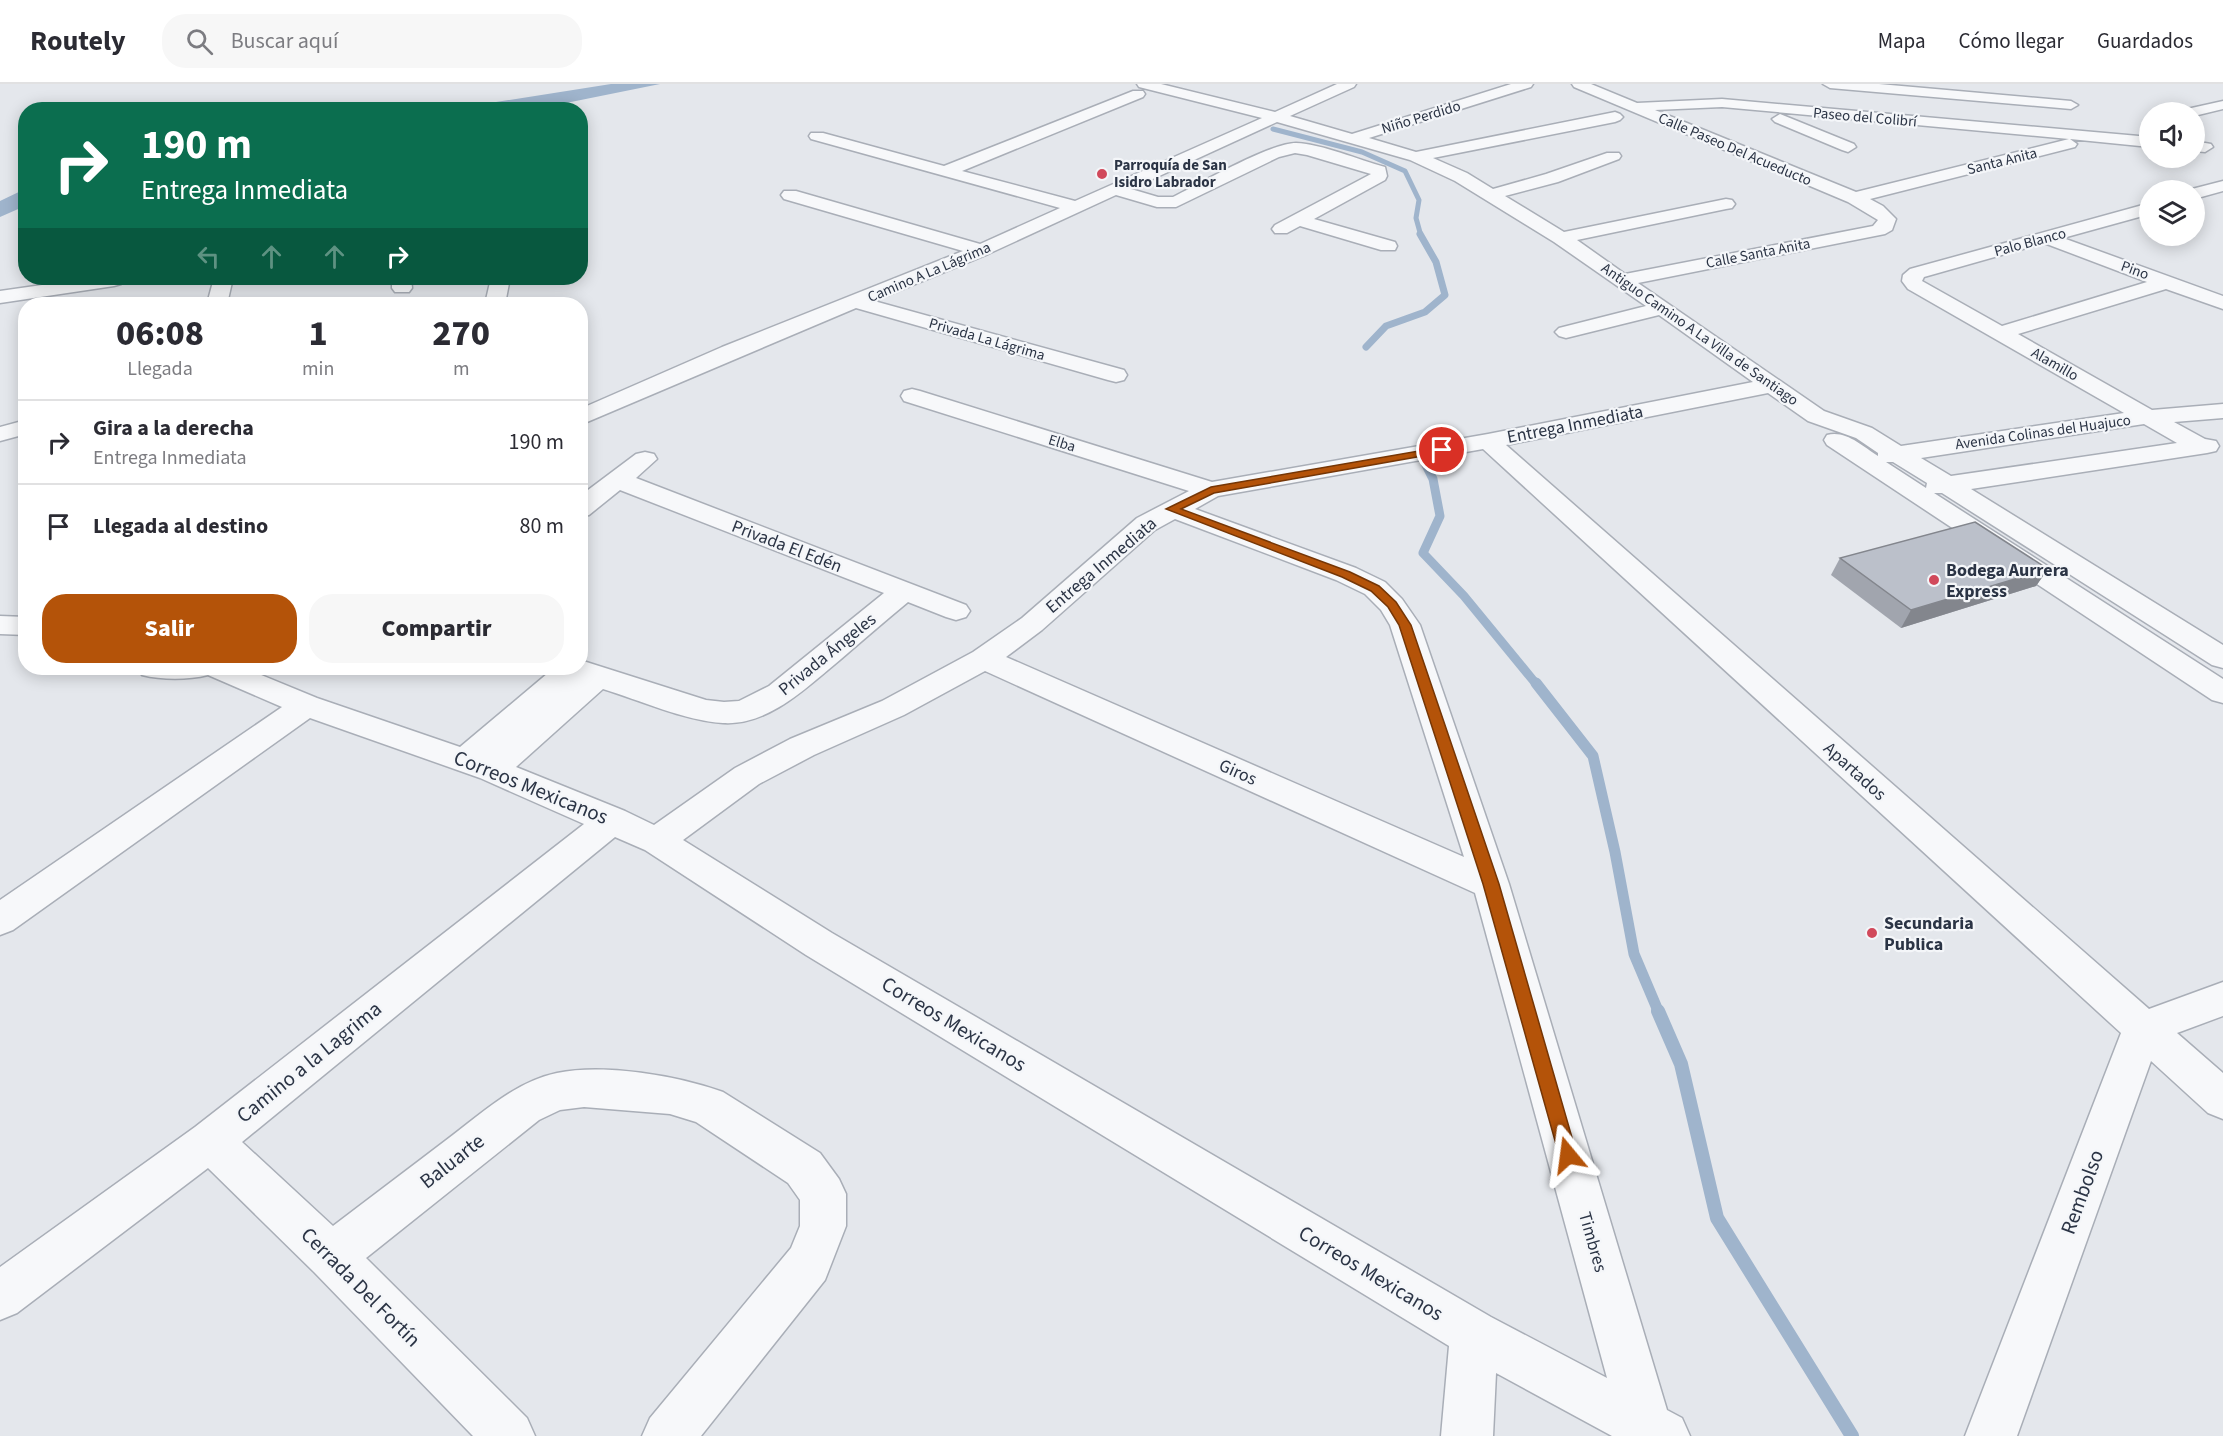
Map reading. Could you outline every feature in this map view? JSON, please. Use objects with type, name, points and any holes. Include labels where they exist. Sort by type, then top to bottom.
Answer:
[{"type":"street","name":"Camino A La Lágrima","points":[[588,414],[730,352],[981,250],[1349,84]]},
{"type":"street","name":"Niño Perdido","points":[[1351,139],[1526,84]]},
{"type":"street","name":"Calle Paseo Del Acueducto","points":[[1579,84],[1854,198],[1877,210],[1887,219]]},
{"type":"street","points":[[1830,84],[2071,105]]},
{"type":"street","name":"Antiguo Camino A La Villa de Santiago","points":[[1141,89],[1273,117],[1416,157],[1461,177],[1561,238],[1816,416],[1864,433],[2223,658]]},
{"type":"street","points":[[946,171],[1141,89]]},
{"type":"street","name":"Paseo del Colibrí","points":[[1635,106],[1694,102],[2139,141]]},
{"type":"street","points":[[2205,109],[2223,105]]},
{"type":"street","points":[[1747,106],[1848,147]]},
{"type":"street","points":[[1416,157],[1614,117]]},
{"type":"street","name":"Santa Anita","points":[[1854,198],[2139,127]]},
{"type":"street","points":[[817,135],[1076,207]]},
{"type":"street","points":[[1116,190],[1157,202],[1176,202],[1273,154],[1294,148],[1373,167],[1379,171],[1379,176],[1281,229]]},
{"type":"street","points":[[1491,195],[1552,178],[1613,156]]},
{"type":"street","points":[[2205,191],[2223,186]]},
{"type":"street","points":[[790,195],[981,250]]},
{"type":"street","points":[[1561,238],[1726,204]]},
{"type":"street","name":"Palo Blanco","points":[[1911,278],[1917,273],[2139,211]]},
{"type":"street","name":"Calle Santa Anita","points":[[1622,280],[1879,230],[1886,226],[1887,219]]},
{"type":"street","points":[[1299,220],[1388,246]]},
{"type":"street","name":"Pino","points":[[2046,238],[2223,303]]},
{"type":"street","name":"Alamillo","points":[[1911,278],[1915,285],[2146,417],[2212,446]]},
{"type":"street","points":[[2000,333],[2168,282]]},
{"type":"street","points":[[4,296],[24,285]]},
{"type":"street","points":[[4,296],[76,285]]},
{"type":"street","name":"Privada La Lágrima","points":[[857,302],[1116,375]]},
{"type":"street","points":[[1566,332],[1664,308]]},
{"type":"street","name":"Entrega Inmediata","points":[[657,840],[747,776],[802,747],[893,708],[984,659],[1032,624],[1146,524],[1211,490],[1488,441],[1772,385]]},
{"type":"street","name":"Elba","points":[[912,396],[1211,490]]},
{"type":"street","name":"Avenida Colinas del Huajuco","points":[[1864,460],[1897,453],[2146,417],[2223,411]]},
{"type":"street","points":[[1816,416],[1832,438],[1864,460],[2223,693]]},
{"type":"street","points":[[0,434],[18,429]]},
{"type":"street","name":"Apartados","points":[[1488,441],[2223,1100]]},
{"type":"street","points":[[1913,491],[2212,446]]},
{"type":"street","points":[[588,502],[645,459]]},
{"type":"street","name":"Privada El Edén","points":[[617,480],[956,611]]},
{"type":"street","name":"Timbres","points":[[1172,509],[1346,574],[1375,588],[1392,604],[1405,625],[1491,884],[1655,1431]]},
{"type":"street","name":"Privada Ángeles","points":[[588,673],[704,710],[724,713],[746,711],[780,693],[904,591]]},
{"type":"street","name":"Giros","points":[[984,659],[1491,884]]},
{"type":"street","name":"Correos Mexicanos","points":[[235,675],[306,705],[479,765],[657,840],[819,944],[1474,1334],[1655,1431]]},
{"type":"street","points":[[479,765],[575,675]]},
{"type":"street","points":[[0,920],[306,705]]},
{"type":"street","name":"Camino a la Lagrima","points":[[0,1296],[210,1141],[613,820]]},
{"type":"street","points":[[2142,1028],[2223,999]]},
{"type":"street","name":"Rembolso","points":[[1991,1436],[2142,1028]]},
{"type":"street","name":"Baluarte","points":[[331,1256],[524,1106],[556,1092],[584,1088],[670,1095],[708,1106],[804,1168],[823,1194],[823,1226],[808,1264],[668,1436]]},
{"type":"street","name":"Cerrada Del Fortín","points":[[210,1141],[331,1256],[510,1436]]},
{"type":"street","points":[[1467,1436],[1474,1334]]},
{"type":"water","points":[[611,84],[660,84],[571,102],[496,102]]},
{"type":"water","points":[[18,192],[18,209],[0,217],[0,201]]},
{"type":"building","name":"Bodega Aurrera Express","points":[[1975,522],[2048,569],[1911,610],[1840,558]]},
{"type":"waterway","points":[[1273,129],[1362,152],[1405,171],[1419,200],[1416,218],[1421,236]]},
{"type":"waterway","points":[[1366,347],[1386,326],[1425,312],[1445,295],[1436,262],[1421,236]]},
{"type":"waterway","points":[[1426,465],[1433,479],[1440,516],[1423,553],[1464,596],[1537,685]]},
{"type":"waterway","points":[[1536,683],[1593,756],[1615,852],[1634,954],[1659,1013]]},
{"type":"waterway","points":[[1658,1011],[1681,1064],[1717,1218],[1852,1436]]},
{"type":"place","name":"Parroquía de San Isidro Labrador","points":[[1102,174]]},
{"type":"place","name":"Bodega Aurrera Express","points":[[1934,580]]},
{"type":"place","name":"Secundaria Publica","points":[[1872,933]]},
{"type":"route","points":[[1442,450],[1211,490],[1172,509],[1346,574],[1375,588],[1392,604],[1405,625],[1491,884],[1568,1155]]}]
